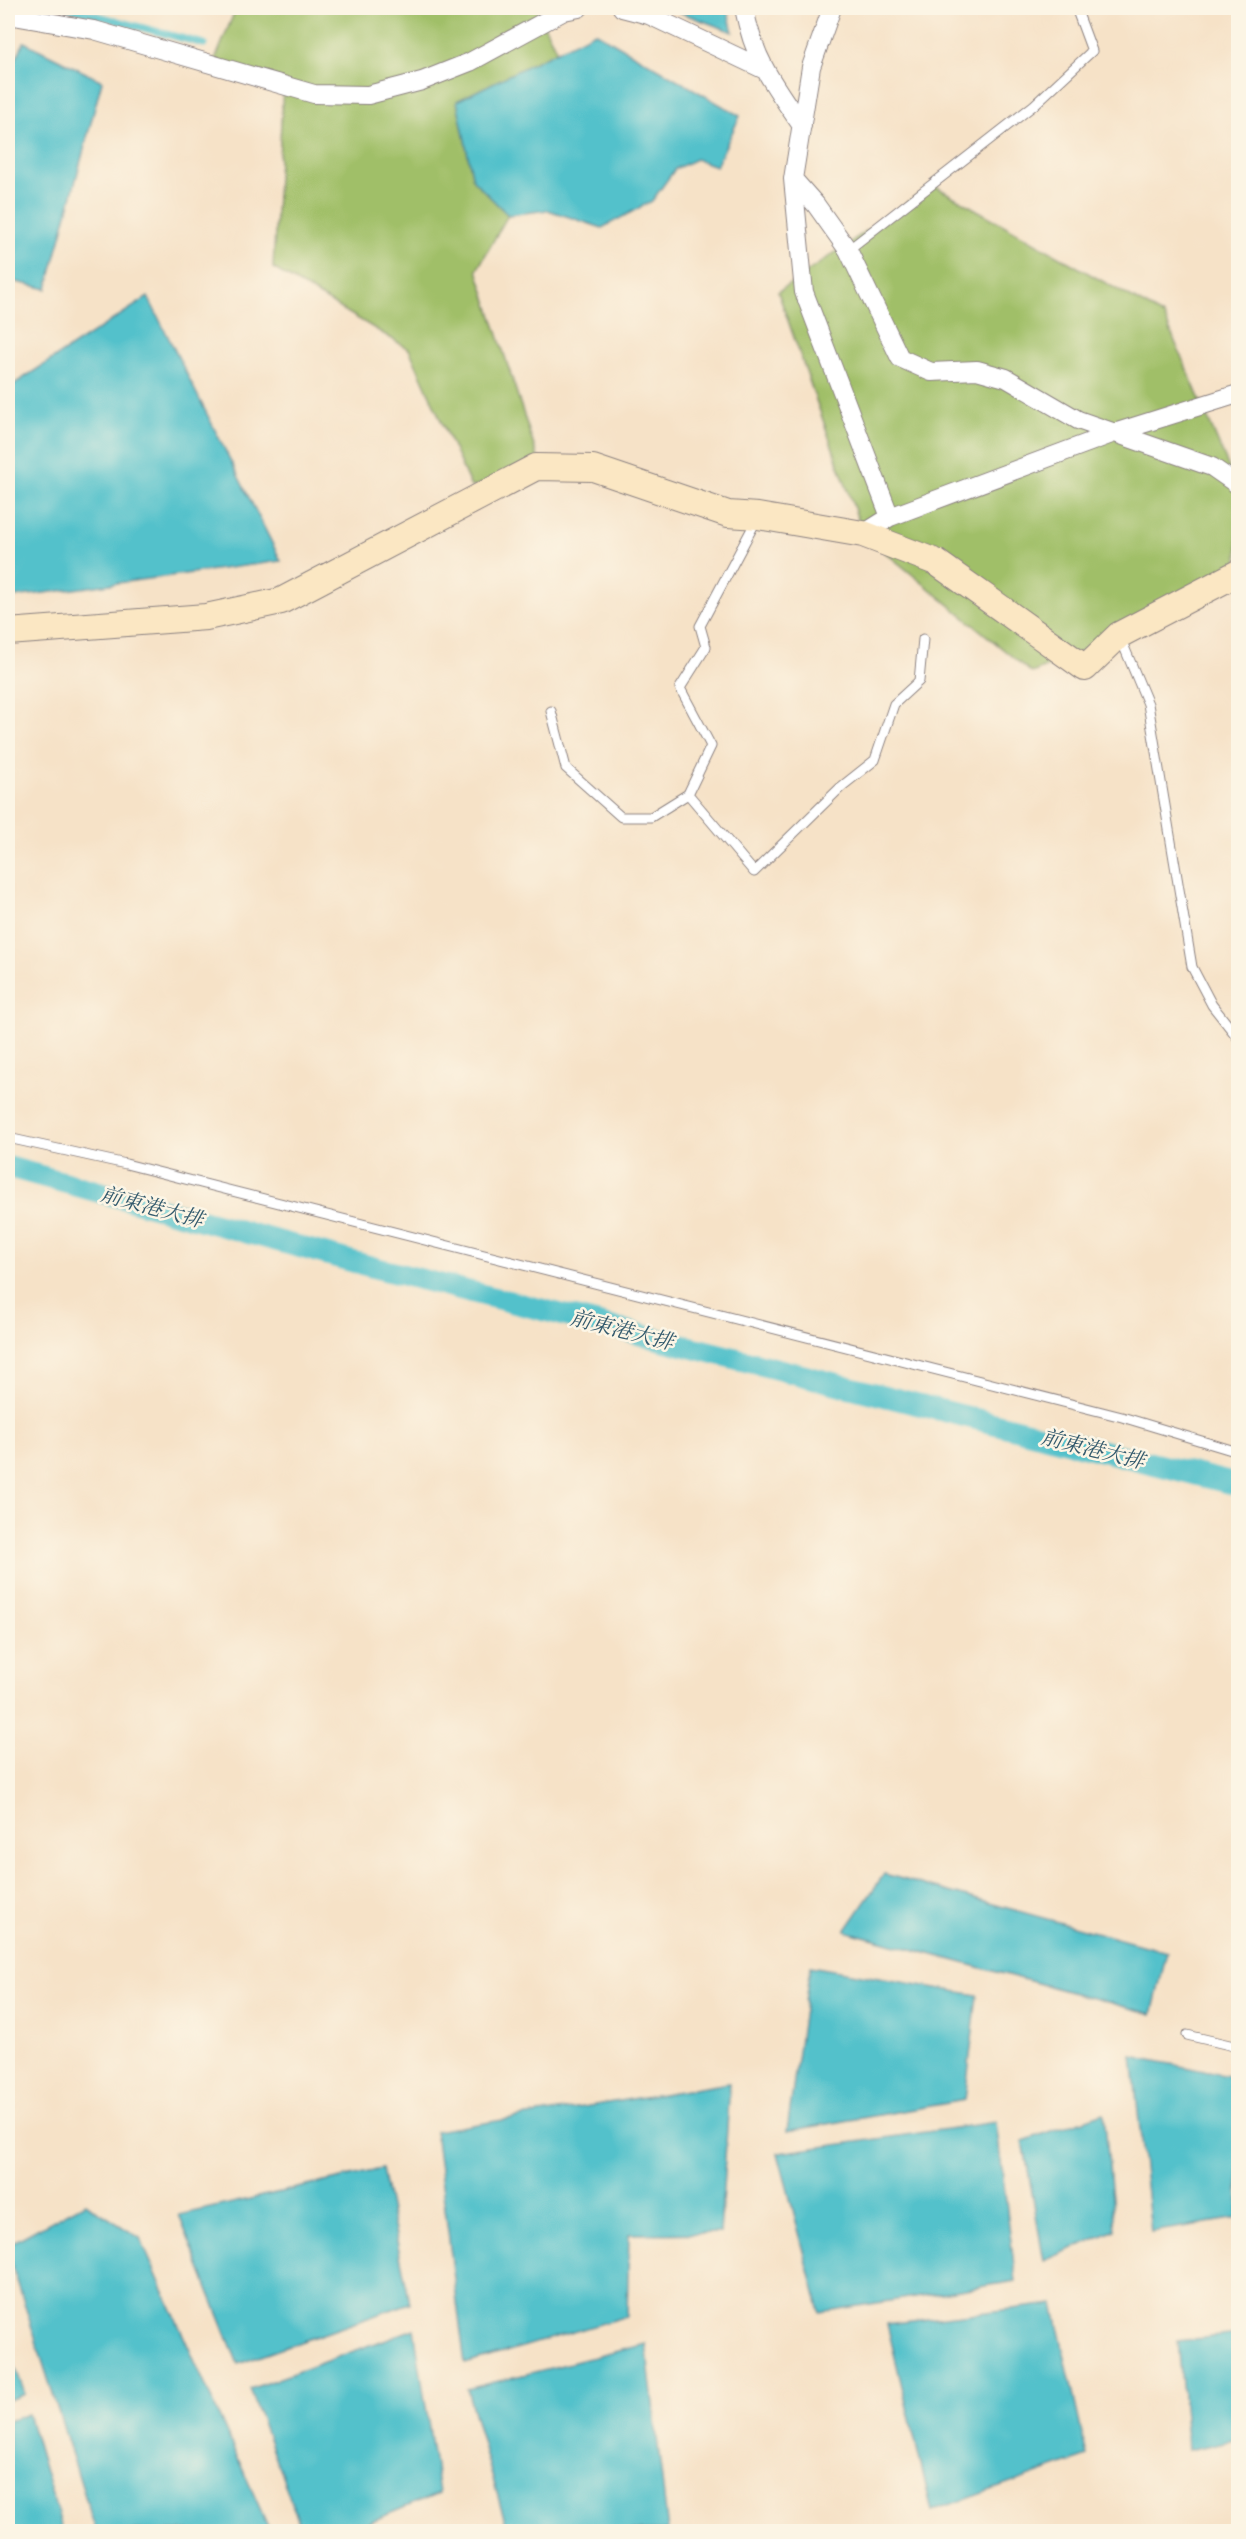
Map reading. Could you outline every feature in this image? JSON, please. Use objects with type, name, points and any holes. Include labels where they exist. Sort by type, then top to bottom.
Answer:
[{"type":"main road","points":[[8,632],[206,616],[281,601],[536,467],[593,468],[728,514],[758,516],[863,534],[936,562],[1085,668],[1119,635],[1239,573]]},
{"type":"street","points":[[8,15],[94,30],[314,94],[368,95],[422,81],[470,62],[564,11],[579,8]]},
{"type":"street","points":[[622,8],[649,15],[763,69]]},
{"type":"street","points":[[744,8],[749,33],[763,69],[802,126]]},
{"type":"street","points":[[832,8],[811,67],[793,179],[804,292],[890,517]]},
{"type":"street","points":[[793,179],[816,205],[848,250],[900,358],[931,372],[977,370],[1006,378],[1078,420],[1212,467],[1239,485]]},
{"type":"street","points":[[863,534],[890,517],[1117,432],[1239,394]]},
{"type":"lane","points":[[848,250],[1034,105],[1092,51],[1076,8]]},
{"type":"lane","points":[[550,711],[566,768],[621,818],[651,817],[688,794],[711,746],[680,688],[706,647],[700,626],[758,516]]},
{"type":"lane","points":[[1119,635],[1148,704],[1192,967],[1212,1005],[1239,1038]]},
{"type":"lane","points":[[688,794],[754,872],[841,787],[875,759],[894,704],[919,681],[923,639]]},
{"type":"lane","points":[[8,1138],[126,1164],[1122,1417],[1239,1452]]},
{"type":"lane","points":[[1187,2035],[1239,2047]]},
{"type":"green space","points":[[236,8],[540,8],[543,23],[557,51],[457,101],[473,180],[508,215],[477,270],[541,468],[471,487],[409,349],[273,268],[283,86],[213,65]]},
{"type":"green space","points":[[933,185],[1164,316],[1238,489],[1238,568],[1074,655],[1032,673],[863,534],[778,292]]},
{"type":"water","points":[[668,8],[727,8],[733,32]]},
{"type":"water","points":[[595,32],[740,116],[716,166],[696,159],[675,169],[652,201],[602,228],[548,210],[508,215],[473,180],[457,101]]},
{"type":"water","points":[[24,42],[102,81],[47,289],[8,280],[8,76]]},
{"type":"water","points":[[148,297],[281,561],[8,598],[8,388]]},
{"type":"water","points":[[884,1874],[1167,1952],[1152,2014],[845,1931]]},
{"type":"water","points":[[810,1966],[977,1995],[965,2100],[787,2131]]},
{"type":"water","points":[[1132,2056],[1238,2078],[1238,2218],[1151,2232]]},
{"type":"water","points":[[730,2083],[720,2233],[629,2234],[627,2316],[465,2364],[435,2131]]},
{"type":"water","points":[[1104,2113],[1115,2230],[1044,2261],[1023,2141]]},
{"type":"water","points":[[996,2122],[1016,2281],[820,2312],[778,2153]]},
{"type":"water","points":[[382,2169],[410,2303],[238,2364],[179,2215]]},
{"type":"water","points":[[85,2203],[140,2238],[270,2531],[96,2531],[8,2252],[8,2245]]},
{"type":"water","points":[[1053,2304],[1087,2456],[932,2511],[887,2324]]},
{"type":"water","points":[[414,2329],[439,2493],[348,2531],[302,2531],[250,2389]]},
{"type":"water","points":[[1238,2334],[1238,2439],[1188,2450],[1178,2341]]},
{"type":"water","points":[[646,2344],[668,2531],[508,2531],[467,2389]]},
{"type":"water","points":[[8,2347],[25,2394],[8,2400]]},
{"type":"water","points":[[28,2414],[63,2531],[8,2531],[8,2421]]},
{"type":"waterway","points":[[69,8],[204,44]]},
{"type":"waterway","name":"前東港大排","points":[[8,1167],[376,1268],[1238,1485]]}]
